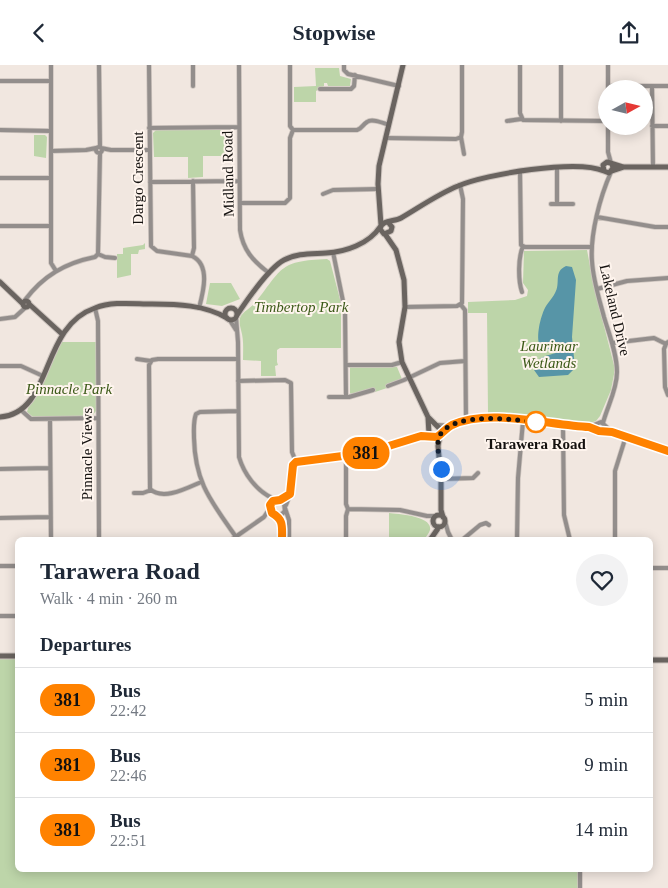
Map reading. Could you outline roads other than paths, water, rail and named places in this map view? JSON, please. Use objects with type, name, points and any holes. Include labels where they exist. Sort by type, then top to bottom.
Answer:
[{"type":"street","points":[[51,65],[51,263],[56,271]]},
{"type":"street","points":[[98,255],[99,65]]},
{"type":"street","name":"Dargo Crescent","points":[[149,65],[151,247],[157,251],[192,256]]},
{"type":"street","points":[[193,65],[193,86]]},
{"type":"street","name":"Midland Road","points":[[238,65],[240,230],[243,244],[254,261],[269,273]]},
{"type":"street","points":[[240,203],[284,203],[290,199],[290,138],[293,129],[290,125],[290,65]]},
{"type":"street","points":[[344,65],[345,72],[399,87]]},
{"type":"street","points":[[388,232],[381,231],[380,226],[379,166],[403,65]]},
{"type":"street","points":[[462,65],[461,137],[464,154]]},
{"type":"street","points":[[520,65],[521,119]]},
{"type":"street","points":[[561,65],[562,121]]},
{"type":"street","points":[[608,65],[608,80]]},
{"type":"street","points":[[320,89],[351,89],[354,86],[355,75]]},
{"type":"street","points":[[0,81],[51,81]]},
{"type":"street","points":[[653,86],[668,86]]},
{"type":"street","points":[[507,121],[521,119],[526,121],[598,121]]},
{"type":"street","points":[[293,129],[359,130],[371,121],[389,125]]},
{"type":"street","points":[[653,126],[668,126]]},
{"type":"street","points":[[149,128],[239,127]]},
{"type":"street","points":[[0,130],[51,131]]},
{"type":"street","points":[[608,135],[608,163]]},
{"type":"street","points":[[652,135],[652,167]]},
{"type":"street","points":[[386,138],[393,140],[461,137]]},
{"type":"street","points":[[51,151],[150,150]]},
{"type":"street","points":[[591,168],[608,163],[624,167],[668,167]]},
{"type":"street","points":[[608,163],[613,167],[608,172]]},
{"type":"street","points":[[608,163],[603,167],[608,172]]},
{"type":"street","points":[[0,417],[22,411],[32,399],[63,332],[77,318],[95,308],[114,304],[183,305],[234,319],[269,273],[280,262],[306,253],[333,252],[355,246],[374,235],[388,232],[400,219],[460,185],[484,177],[520,171],[591,168],[608,172],[624,167]]},
{"type":"street","points":[[557,168],[557,204]]},
{"type":"street","points":[[520,171],[520,240],[523,246],[520,253],[520,285],[522,292]]},
{"type":"street","name":"Lakeland Drive","points":[[601,431],[604,429],[600,423],[616,380],[617,365],[592,268],[592,247],[597,217],[608,172]]},
{"type":"street","points":[[0,178],[51,178]]},
{"type":"street","points":[[150,181],[239,181]]},
{"type":"street","points":[[193,181],[194,248],[192,256],[196,257],[200,263],[205,279],[199,308]]},
{"type":"street","points":[[460,185],[463,199],[463,300],[461,305]]},
{"type":"street","points":[[323,194],[333,190],[378,189]]},
{"type":"street","points":[[550,204],[573,204]]},
{"type":"street","points":[[381,213],[388,222],[388,232],[399,257],[404,280],[405,307],[400,333],[402,362],[428,417],[430,433],[438,446]]},
{"type":"street","points":[[597,217],[655,227],[668,227]]},
{"type":"street","points":[[374,235],[380,226],[400,219]]},
{"type":"street","points":[[0,226],[51,226]]},
{"type":"street","points":[[523,246],[592,247]]},
{"type":"street","points":[[333,252],[344,311],[346,397]]},
{"type":"street","points":[[0,319],[11,319],[19,314],[42,282],[68,264],[98,255],[114,258]]},
{"type":"street","points":[[597,289],[627,281],[668,278]]},
{"type":"street","points":[[0,282],[63,332]]},
{"type":"street","points":[[216,313],[246,304]]},
{"type":"street","points":[[405,307],[461,305]]},
{"type":"street","points":[[461,305],[465,310],[466,421]]},
{"type":"street","name":"Pinnacle Views","points":[[95,308],[98,321],[99,537]]},
{"type":"street","points":[[234,308],[237,312],[238,448],[242,466],[251,481],[266,494],[279,500],[286,508],[289,537]]},
{"type":"street","points":[[226,310],[225,315],[236,330]]},
{"type":"street","points":[[612,343],[654,338],[667,343],[664,349],[665,387],[668,395]]},
{"type":"street","points":[[137,359],[151,361],[158,359],[238,359]]},
{"type":"street","points":[[151,361],[149,367],[149,484],[151,490]]},
{"type":"street","points":[[388,386],[440,363],[465,361]]},
{"type":"street","points":[[346,365],[392,365],[402,362]]},
{"type":"street","points":[[0,366],[21,366],[42,377]]},
{"type":"street","points":[[238,381],[285,380],[291,383],[292,452],[296,462]]},
{"type":"street","points":[[329,397],[346,397],[373,390]]},
{"type":"street","points":[[22,411],[30,419],[98,418]]},
{"type":"street","points":[[238,411],[203,411],[195,416],[195,457],[201,482],[211,501],[236,537],[264,517],[273,501],[290,494]]},
{"type":"street","points":[[428,417],[441,430],[438,446],[441,479],[440,505],[450,537]]},
{"type":"street","points":[[264,517],[284,513],[290,494],[293,465],[296,462],[376,451],[430,433],[440,434],[451,426],[466,421],[491,417],[589,427],[626,436],[668,451]]},
{"type":"street","points":[[50,419],[50,537]]},
{"type":"street","points":[[517,537],[518,478],[524,421]]},
{"type":"street","points":[[589,427],[600,423]]},
{"type":"street","points":[[596,429],[600,423]]},
{"type":"street","points":[[600,423],[612,432]]},
{"type":"street","points":[[430,433],[432,425],[451,426]]},
{"type":"street","points":[[563,425],[564,515],[569,537]]},
{"type":"street","points":[[615,537],[615,471],[626,436]]},
{"type":"street","points":[[346,456],[346,504],[348,509],[346,537]]},
{"type":"street","points":[[0,469],[50,468]]},
{"type":"street","points":[[441,479],[473,478],[478,473]]},
{"type":"street","points":[[134,493],[145,493],[151,490],[159,493],[173,492],[201,482]]},
{"type":"street","points":[[266,494],[272,513],[277,515],[281,522],[282,537]]},
{"type":"street","points":[[431,537],[434,519],[440,505]]},
{"type":"street","points":[[348,509],[400,510],[434,519],[444,519]]},
{"type":"street","points":[[0,518],[50,517]]},
{"type":"street","points":[[434,519],[440,527],[448,532]]},
{"type":"street","points":[[433,533],[444,525],[444,519]]},
{"type":"street","points":[[466,537],[481,524],[486,523],[489,525]]},
{"type":"street","points":[[0,566],[15,566]]},
{"type":"street","points":[[653,568],[668,567]]},
{"type":"street","points":[[0,616],[15,616]]},
{"type":"street","points":[[0,656],[15,656]]},
{"type":"street","points":[[653,660],[668,660]]},
{"type":"street","points":[[580,872],[580,888]]},
{"type":"water","points":[[566,266],[572,267],[576,280],[572,337],[575,368],[568,375],[539,377],[534,370],[537,361],[559,352],[557,350],[541,348],[538,335],[544,310],[557,289],[558,275],[562,268]]},
{"type":"place","name":"Tarawera Road","points":[[536,422]]},
{"type":"park label","name":"Timbertop Park","points":[[301,307]]},
{"type":"park label","name":"Laurimar Wetlands","points":[[549,354]]},
{"type":"park label","name":"Pinnacle Park","points":[[69,389]]}]
